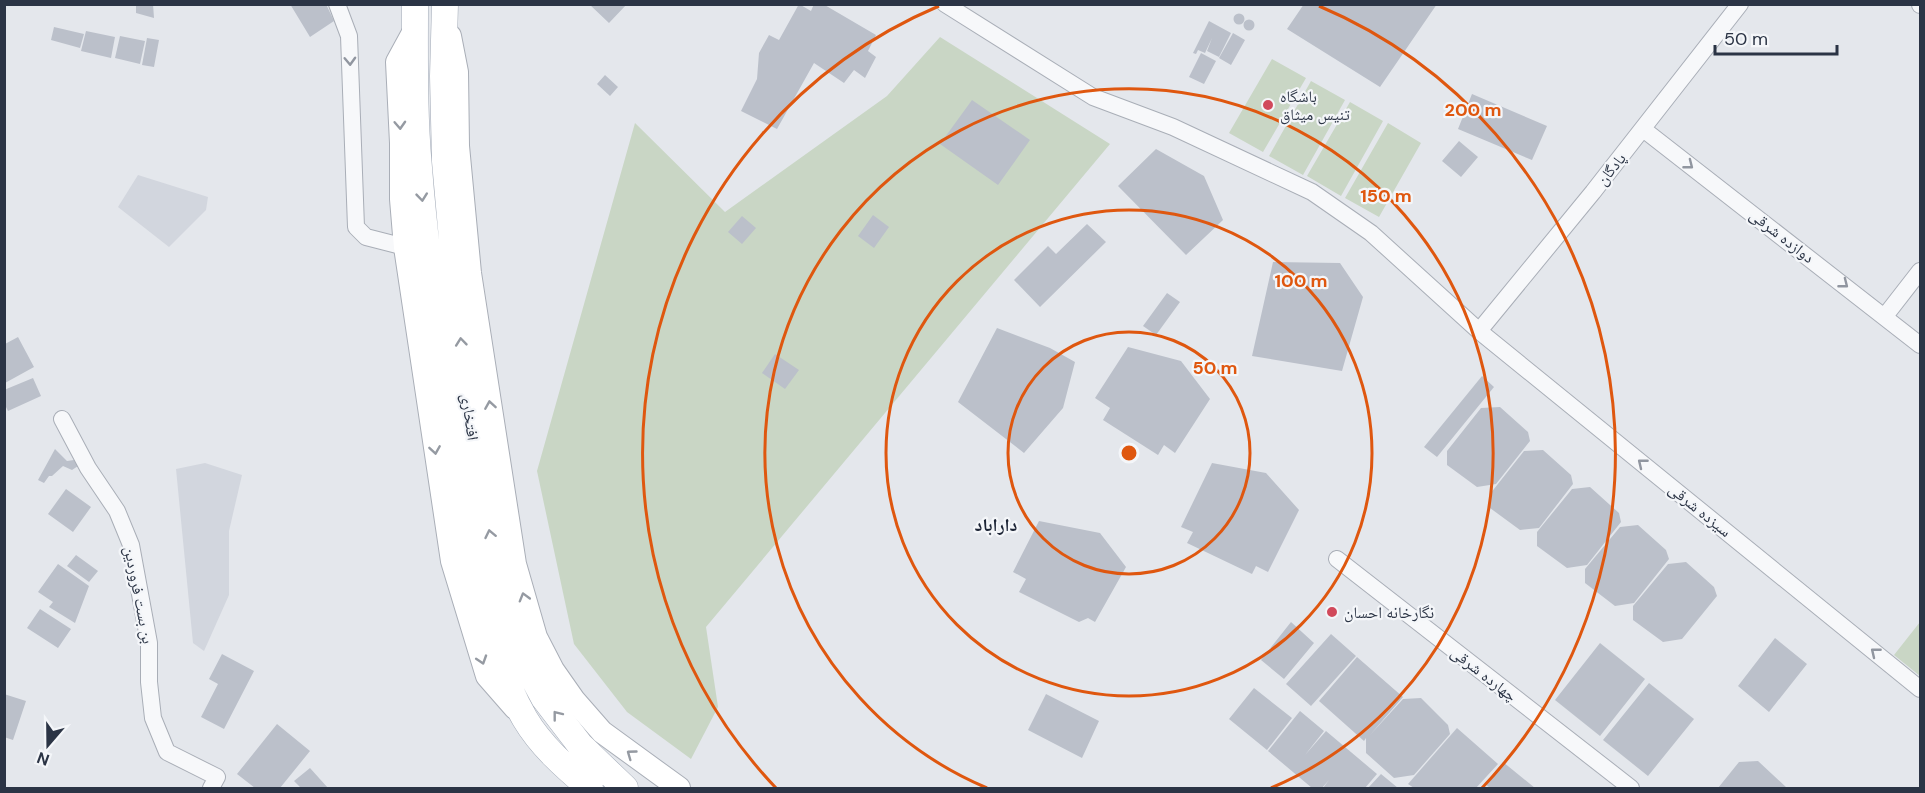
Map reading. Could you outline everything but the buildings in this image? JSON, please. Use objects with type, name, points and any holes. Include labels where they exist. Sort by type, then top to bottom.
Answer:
[{"type":"main road","points":[[446,9],[458,72],[458,146],[472,283],[515,564],[536,637],[553,670],[574,700],[602,732],[679,789]]},
{"type":"main road","name":"افتخاری","points":[[446,9],[443,97],[445,161],[468,404],[480,486],[497,565],[519,650],[544,698],[580,745],[625,789]]},
{"type":"main road","points":[[415,16],[397,62],[401,199],[405,247],[452,561],[487,676],[525,720]]},
{"type":"main road","name":"افتخاری","points":[[415,16],[415,97],[419,168],[438,341],[483,609],[502,671],[525,720],[556,758],[590,789]]},
{"type":"main road","points":[[415,97],[423,90],[435,92],[443,97]]},
{"type":"street","points":[[337,4],[349,36],[356,227],[366,237],[405,247]]},
{"type":"street","name":"سیزده شرقی","points":[[945,4],[1094,97],[1173,127],[1312,192],[1371,233],[1479,331],[1920,689]]},
{"type":"street","name":"پادگان","points":[[1479,331],[1643,129],[1740,4]]},
{"type":"street","name":"دوازده شرقی","points":[[1643,129],[1920,345]]},
{"type":"street","points":[[1885,316],[1920,271]]},
{"type":"street","name":"بن بست فروردین","points":[[62,419],[88,468],[117,511],[130,545],[149,643],[149,681],[153,718],[163,743],[167,752],[217,777],[211,789]]},
{"type":"street","name":"چهارده شرقی","points":[[1336,559],[1631,789]]},
{"type":"shaded area","points":[[138,175],[208,197],[206,210],[169,247],[118,207]]},
{"type":"shaded area","points":[[205,463],[242,475],[229,531],[229,595],[204,651],[193,643],[176,469]]},
{"type":"green space","points":[[940,37],[1110,144],[706,627],[718,707],[691,759],[627,712],[574,644],[537,471],[635,123],[725,212],[887,96]]},
{"type":"green space","name":"باشگاه تنيس ميثاق","points":[[1272,59],[1306,78],[1263,152],[1229,133]]},
{"type":"green space","points":[[1311,81],[1345,100],[1303,175],[1269,156]]},
{"type":"green space","points":[[1350,102],[1383,121],[1341,196],[1307,176]]},
{"type":"green space","points":[[1388,123],[1421,143],[1379,217],[1345,198]]},
{"type":"green space","points":[[1920,622],[1920,676],[1894,655]]},
{"type":"place","name":"باشگاه تنيس ميثاق","points":[[1268,105]]},
{"type":"place","name":"نگارخانه احسان","points":[[1332,612]]},
{"type":"district","name":"داراباد","points":[[996,525]]}]
